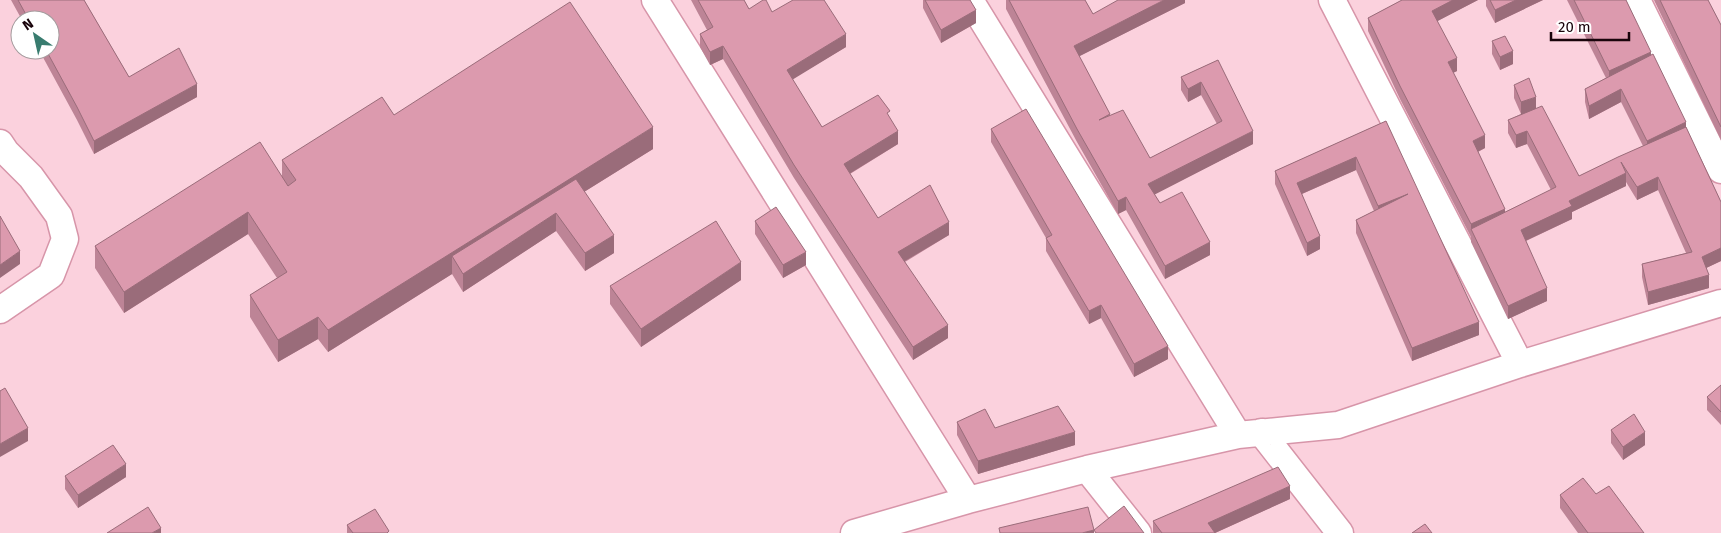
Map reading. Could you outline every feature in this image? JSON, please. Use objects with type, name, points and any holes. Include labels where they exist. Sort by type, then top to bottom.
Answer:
[{"type":"street","points":[[655,0],[968,500]]},
{"type":"street","points":[[970,0],[1249,433],[1340,533]]},
{"type":"street","points":[[1332,0],[1520,364]]},
{"type":"street","points":[[1637,0],[1721,170]]},
{"type":"street","points":[[0,143],[6,152],[31,177],[59,216],[65,239],[51,275],[0,310]]},
{"type":"street","points":[[854,533],[968,500],[1087,469],[1249,433],[1338,425],[1520,364],[1721,303]]},
{"type":"street","points":[[1087,469],[1138,533]]},
{"type":"building","points":[[18,0],[84,0],[129,77],[179,48],[197,84],[94,141],[51,60],[60,60],[60,10],[24,10]]},
{"type":"building","points":[[698,0],[744,0],[749,9],[766,0],[772,12],[793,0],[824,0],[846,34],[787,70],[822,127],[878,95],[890,111],[887,113],[898,131],[844,164],[878,218],[930,185],[949,222],[898,252],[948,325],[913,347],[794,165],[723,46],[710,52],[700,34],[713,27]]},
{"type":"building","points":[[925,0],[970,0],[976,10],[941,30]]},
{"type":"building","points":[[1009,0],[1085,0],[1093,14],[1118,0],[1164,0],[1074,46],[1110,114],[1099,120],[1123,110],[1150,158],[1222,121],[1201,82],[1188,89],[1181,77],[1218,60],[1253,131],[1148,184],[1160,203],[1182,192],[1210,242],[1165,266],[1126,197],[1118,201],[1077,129]]},
{"type":"building","points":[[1402,0],[1453,0],[1432,11],[1457,58],[1448,62],[1485,135],[1473,141],[1505,209],[1471,224],[1400,86],[1368,18]]},
{"type":"building","points":[[1490,0],[1516,0],[1495,10]]},
{"type":"building","points":[[1574,0],[1626,0],[1651,52],[1609,71]]},
{"type":"building","points":[[1660,0],[1708,0],[1721,25],[1721,127]]},
{"type":"building","points":[[570,2],[653,127],[328,330],[318,317],[278,340],[250,295],[287,272],[248,212],[124,292],[95,246],[260,142],[288,186],[296,180],[282,160],[382,97],[394,115]]},
{"type":"building","points":[[1505,36],[1513,51],[1500,57],[1492,41]]},
{"type":"building","points":[[1653,54],[1686,122],[1647,141],[1621,89],[1589,106],[1585,89]]},
{"type":"building","points":[[1529,78],[1536,97],[1521,102],[1514,85]]},
{"type":"building","points":[[1542,106],[1579,176],[1686,127],[1721,202],[1721,248],[1702,257],[1709,275],[1648,292],[1642,264],[1692,252],[1658,177],[1637,187],[1621,162],[1626,173],[1569,201],[1572,206],[1521,230],[1547,288],[1508,306],[1471,229],[1556,187],[1527,131],[1516,135],[1508,120]]},
{"type":"building","points":[[1026,109],[1168,346],[1134,364],[1101,305],[1089,311],[1046,238],[1052,235],[991,129]]},
{"type":"building","points":[[1386,121],[1479,322],[1412,348],[1356,220],[1408,194],[1378,206],[1356,157],[1297,183],[1320,236],[1307,243],[1275,171]]},
{"type":"building","points":[[576,179],[614,235],[585,253],[556,213],[463,274],[452,256]]},
{"type":"building","points":[[776,207],[806,252],[783,265],[755,221]]},
{"type":"building","points":[[0,216],[20,251],[0,265]]},
{"type":"building","points":[[716,221],[741,262],[641,329],[610,286]]},
{"type":"building","points":[[1721,385],[1721,412],[1707,397]]},
{"type":"building","points":[[5,388],[28,428],[0,444],[0,391]]},
{"type":"building","points":[[1058,406],[1075,432],[978,461],[957,422],[985,409],[995,428]]},
{"type":"building","points":[[1634,414],[1645,432],[1623,447],[1611,430]]},
{"type":"building","points":[[113,445],[126,464],[78,495],[65,476]]},
{"type":"building","points":[[1278,467],[1290,486],[1208,523],[1215,533],[1162,533],[1153,521]]},
{"type":"building","points":[[1583,478],[1596,494],[1609,486],[1644,533],[1588,533],[1560,495]]},
{"type":"building","points":[[1124,506],[1144,533],[1096,533],[1094,530]]},
{"type":"building","points":[[148,507],[161,528],[152,533],[107,533]]},
{"type":"building","points":[[1088,507],[1094,530],[1082,533],[1000,533],[999,528]]},
{"type":"building","points":[[375,509],[389,531],[387,533],[353,533],[347,525]]},
{"type":"building","points":[[1425,524],[1432,533],[1412,533]]}]
